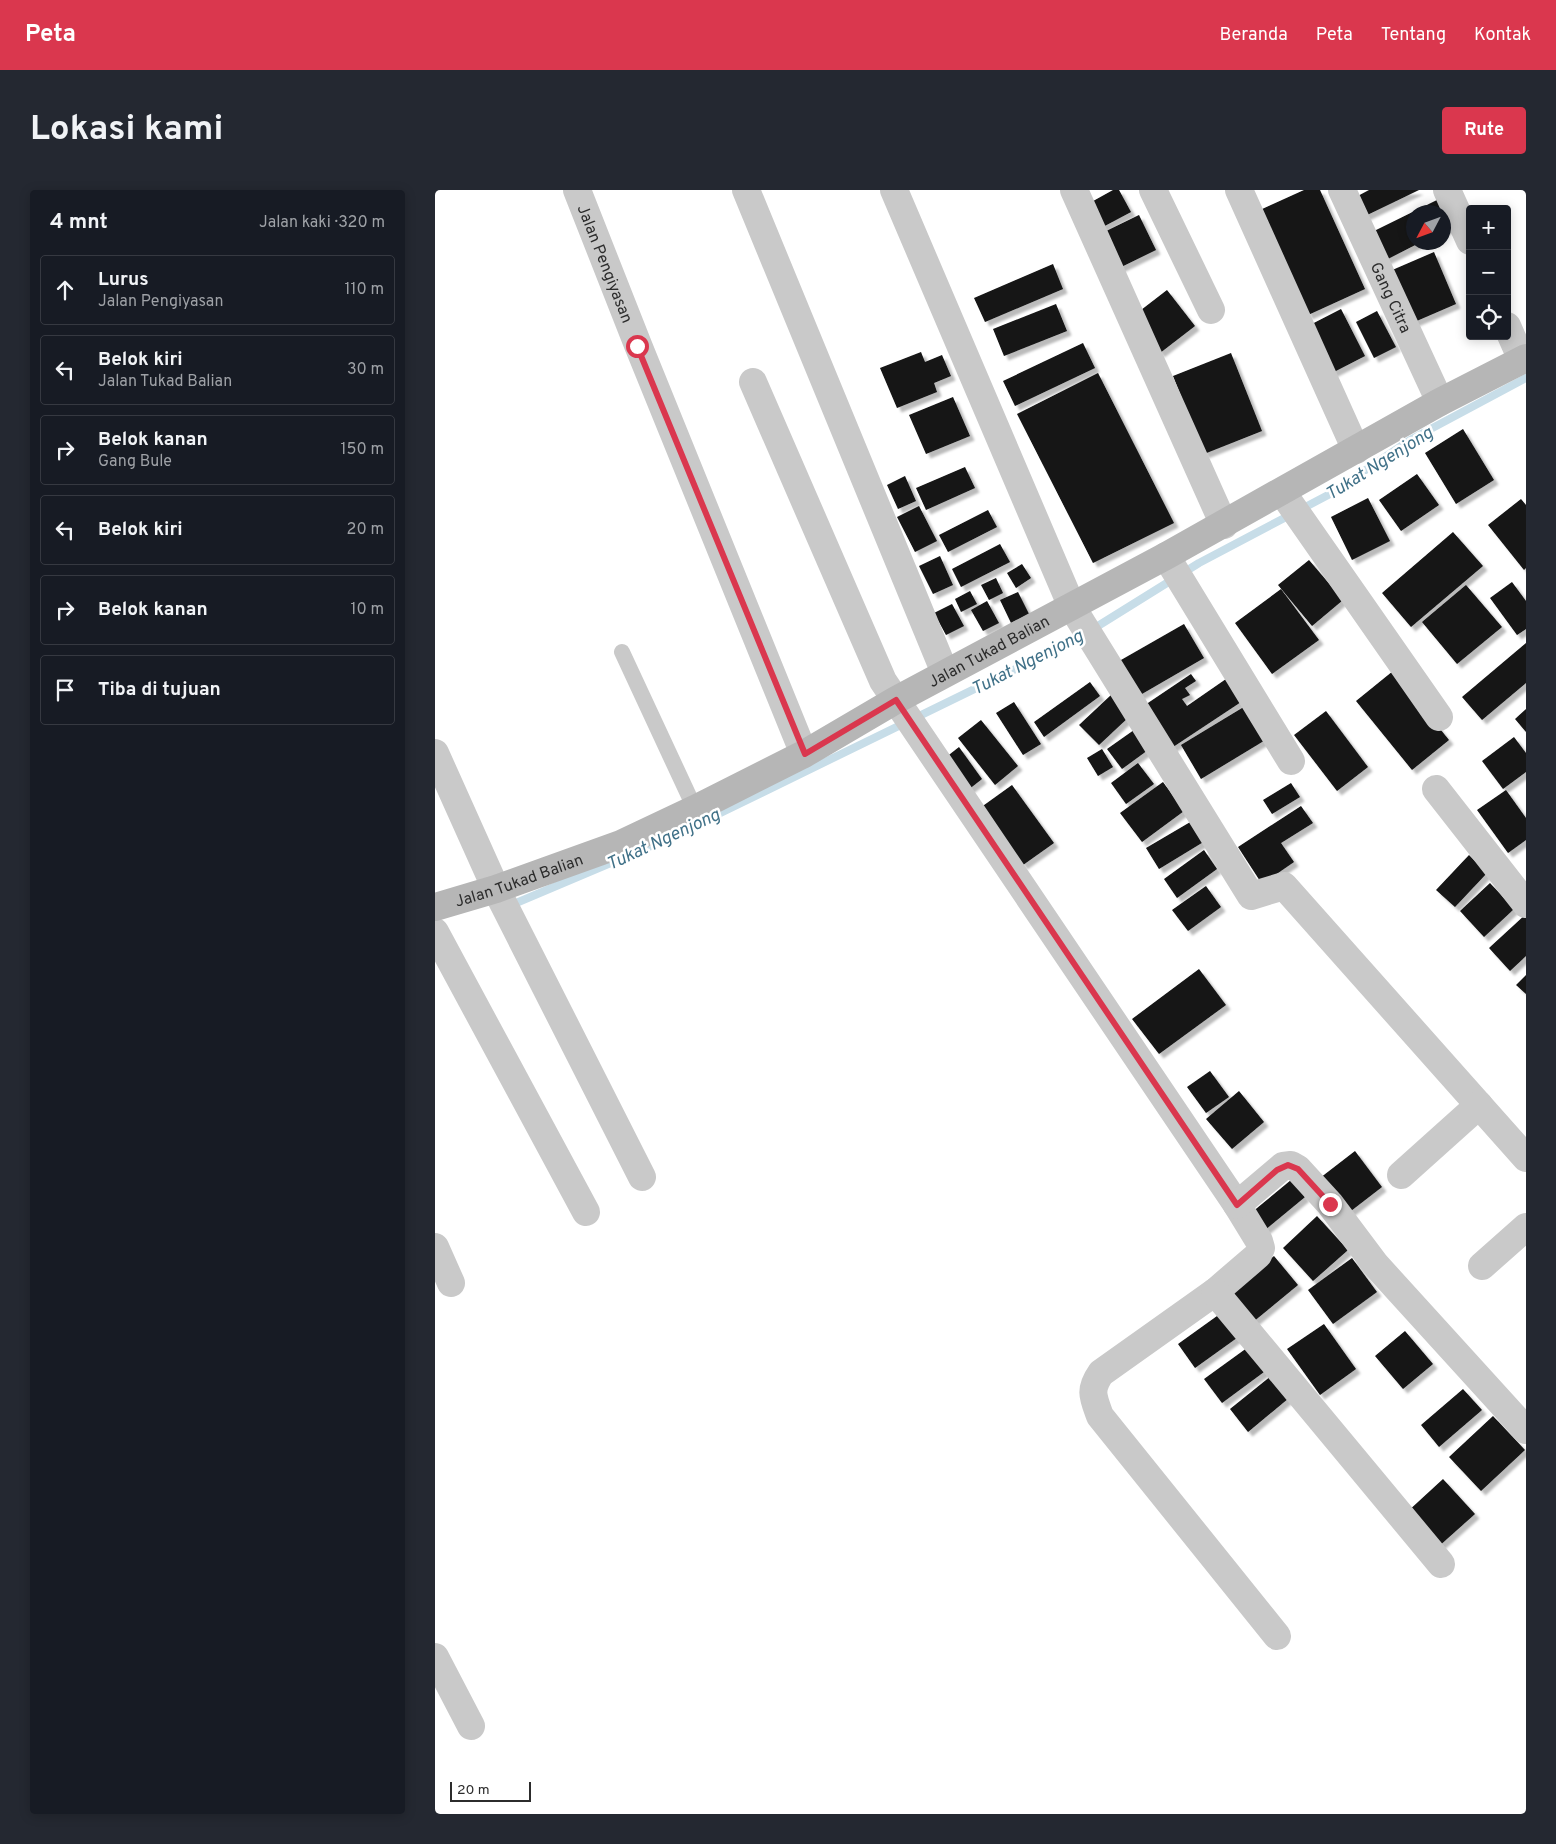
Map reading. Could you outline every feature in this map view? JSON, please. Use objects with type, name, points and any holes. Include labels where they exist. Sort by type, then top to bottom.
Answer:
[{"type":"street","name":"Jalan Pengiyasan","points":[[577,190],[637,346],[805,754]]},
{"type":"street","points":[[746,190],[945,673]]},
{"type":"street","points":[[894,190],[1072,607],[1251,896],[1284,886],[1526,1158]]},
{"type":"street","points":[[1074,190],[1224,525]]},
{"type":"street","points":[[1153,190],[1211,310]]},
{"type":"street","points":[[1239,190],[1356,450]]},
{"type":"street","name":"Gang Citra","points":[[1342,190],[1440,402]]},
{"type":"street","points":[[1447,190],[1466,232]]},
{"type":"street","points":[[1511,334],[1524,359]]},
{"type":"street","name":"Jalan Tukad Balian","points":[[435,907],[496,890],[621,844],[805,754],[945,673],[1224,525],[1440,402],[1524,359]]},
{"type":"street","points":[[753,382],[883,681],[1237,1205],[1259,1242],[1261,1248],[1258,1255],[1215,1292],[1101,1373],[1095,1382],[1093,1395],[1100,1416],[1277,1636]]},
{"type":"street","points":[[1282,492],[1439,717]]},
{"type":"street","points":[[1166,556],[1291,761]]},
{"type":"street","points":[[435,753],[496,890],[642,1177]]},
{"type":"street","points":[[1436,789],[1526,904]]},
{"type":"street","points":[[435,932],[586,1212]]},
{"type":"street","points":[[1401,1175],[1479,1105]]},
{"type":"street","points":[[1237,1205],[1283,1166],[1291,1165],[1298,1169],[1330,1204],[1375,1264],[1526,1430]]},
{"type":"street","points":[[1482,1266],[1526,1227]]},
{"type":"street","points":[[435,1247],[451,1283]]},
{"type":"street","points":[[1215,1292],[1441,1564]]},
{"type":"street","points":[[435,1657],[471,1726]]},
{"type":"lane","points":[[622,652],[695,809]]},
{"type":"building","points":[[1113,190],[1119,190],[1131,212],[1099,229],[1086,205]]},
{"type":"building","points":[[1304,190],[1320,190],[1365,289],[1308,315],[1260,210]]},
{"type":"building","points":[[1369,190],[1419,190],[1363,217],[1354,198]]},
{"type":"building","points":[[1437,200],[1440,205],[1427,205]]},
{"type":"building","points":[[1139,215],[1156,250],[1113,271],[1096,236]]},
{"type":"building","points":[[1406,215],[1406,250],[1384,261],[1370,233]]},
{"type":"building","points":[[1434,252],[1456,304],[1412,323],[1390,271]]},
{"type":"building","points":[[1053,264],[1063,289],[985,322],[974,298]]},
{"type":"building","points":[[1167,290],[1195,326],[1160,353],[1132,317]]},
{"type":"building","points":[[1056,304],[1067,331],[1004,356],[993,329]]},
{"type":"building","points":[[1341,309],[1365,356],[1332,373],[1308,326]]},
{"type":"building","points":[[1377,311],[1396,347],[1374,358],[1356,322]]},
{"type":"building","points":[[1083,343],[1095,368],[1015,406],[1003,381]]},
{"type":"building","points":[[921,352],[925,362],[942,355],[951,376],[934,383],[937,392],[897,408],[880,368]]},
{"type":"building","points":[[1231,353],[1262,431],[1204,454],[1173,376]]},
{"type":"building","points":[[1098,373],[1174,523],[1093,563],[1017,414]]},
{"type":"building","points":[[953,397],[970,436],[926,454],[909,415]]},
{"type":"building","points":[[1463,429],[1494,480],[1456,504],[1425,453]]},
{"type":"building","points":[[965,467],[975,488],[926,510],[916,488]]},
{"type":"building","points":[[1417,474],[1439,505],[1401,531],[1379,500]]},
{"type":"building","points":[[905,476],[916,501],[898,509],[887,485]]},
{"type":"building","points":[[1368,498],[1390,541],[1352,560],[1331,517]]},
{"type":"building","points":[[1521,499],[1526,505],[1526,568],[1524,570],[1488,525]]},
{"type":"building","points":[[919,506],[937,541],[915,552],[897,517]]},
{"type":"building","points":[[988,510],[997,527],[948,552],[939,535]]},
{"type":"building","points":[[1453,532],[1483,566],[1411,627],[1382,593]]},
{"type":"building","points":[[1000,544],[1010,562],[961,587],[952,569]]},
{"type":"building","points":[[940,556],[953,585],[933,594],[919,566]]},
{"type":"building","points":[[1309,560],[1343,600],[1312,626],[1278,585]]},
{"type":"building","points":[[1022,564],[1031,578],[1016,588],[1007,573]]},
{"type":"building","points":[[996,578],[1003,593],[989,600],[981,585]]},
{"type":"building","points":[[1512,582],[1526,601],[1526,629],[1517,635],[1490,598]]},
{"type":"building","points":[[1466,585],[1502,627],[1457,664],[1422,622]]},
{"type":"building","points":[[1281,589],[1319,640],[1272,674],[1235,623]]},
{"type":"building","points":[[970,591],[977,604],[961,612],[955,599]]},
{"type":"building","points":[[1018,592],[1029,614],[1011,623],[1000,600]]},
{"type":"building","points":[[987,601],[999,623],[983,631],[971,610]]},
{"type":"building","points":[[952,604],[964,626],[946,635],[934,613]]},
{"type":"building","points":[[1184,624],[1204,658],[1135,698],[1114,664]]},
{"type":"building","points":[[1526,643],[1526,683],[1482,720],[1462,697]]},
{"type":"building","points":[[1393,671],[1449,740],[1412,770],[1356,701]]},
{"type":"building","points":[[1191,674],[1196,681],[1185,688],[1190,695],[1182,699],[1187,706],[1226,679],[1241,702],[1167,751],[1139,709]]},
{"type":"building","points":[[1090,682],[1100,696],[1044,737],[1034,722]]},
{"type":"building","points":[[1111,695],[1131,715],[1099,745],[1079,725]]},
{"type":"building","points":[[1014,702],[1041,744],[1023,755],[996,713]]},
{"type":"building","points":[[1247,705],[1267,739],[1201,779],[1181,745]]},
{"type":"building","points":[[1526,709],[1526,732],[1515,719]]},
{"type":"building","points":[[1326,711],[1368,767],[1337,791],[1294,735]]},
{"type":"building","points":[[981,720],[1018,766],[995,785],[958,738]]},
{"type":"building","points":[[1134,730],[1148,750],[1122,769],[1107,749]]},
{"type":"building","points":[[1514,737],[1526,753],[1526,772],[1503,789],[1482,761]]},
{"type":"building","points":[[959,747],[982,779],[968,790],[945,758]]},
{"type":"building","points":[[1102,749],[1113,767],[1098,776],[1087,758]]},
{"type":"building","points":[[1138,763],[1154,784],[1126,804],[1111,783]]},
{"type":"building","points":[[1163,782],[1184,811],[1142,842],[1120,813]]},
{"type":"building","points":[[1291,783],[1300,797],[1272,814],[1263,800]]},
{"type":"building","points":[[1012,785],[1054,843],[1023,865],[980,808]]},
{"type":"building","points":[[1506,790],[1526,818],[1526,840],[1508,853],[1477,810]]},
{"type":"building","points":[[1301,806],[1313,823],[1281,843],[1294,862],[1262,884],[1238,847]]},
{"type":"building","points":[[1192,821],[1205,841],[1159,869],[1146,848]]},
{"type":"building","points":[[1204,850],[1217,869],[1177,898],[1164,879]]},
{"type":"building","points":[[1469,855],[1487,873],[1455,907],[1436,890]]},
{"type":"building","points":[[1490,883],[1514,909],[1484,937],[1460,911]]},
{"type":"building","points":[[1206,886],[1221,907],[1188,931],[1172,910]]},
{"type":"building","points":[[1526,914],[1526,956],[1510,971],[1489,948]]},
{"type":"building","points":[[1199,969],[1226,1005],[1159,1054],[1132,1019]]},
{"type":"building","points":[[1526,975],[1526,994],[1516,985]]},
{"type":"building","points":[[1210,1071],[1229,1097],[1206,1113],[1187,1087]]},
{"type":"building","points":[[1239,1091],[1264,1122],[1232,1149],[1206,1119]]},
{"type":"building","points":[[1355,1151],[1382,1187],[1347,1214],[1320,1178]]},
{"type":"building","points":[[1291,1180],[1305,1197],[1265,1230],[1251,1213]]},
{"type":"building","points":[[1317,1216],[1348,1250],[1313,1281],[1283,1248]]},
{"type":"building","points":[[1274,1256],[1298,1285],[1253,1322],[1229,1293]]},
{"type":"building","points":[[1352,1258],[1377,1292],[1333,1324],[1308,1290]]},
{"type":"building","points":[[1224,1311],[1241,1335],[1195,1368],[1178,1344]]},
{"type":"building","points":[[1324,1324],[1356,1369],[1320,1395],[1287,1349]]},
{"type":"building","points":[[1405,1331],[1433,1364],[1403,1389],[1375,1356]]},
{"type":"building","points":[[1251,1345],[1268,1369],[1222,1403],[1204,1379]]},
{"type":"building","points":[[1271,1376],[1289,1398],[1248,1432],[1230,1409]]},
{"type":"building","points":[[1463,1389],[1482,1410],[1439,1447],[1421,1425]]},
{"type":"building","points":[[1493,1416],[1525,1450],[1481,1491],[1449,1457]]},
{"type":"building","points":[[1443,1479],[1475,1514],[1438,1547],[1406,1513]]},
{"type":"waterway","name":"Tukat Ngenjong","points":[[509,906],[665,840],[1077,639],[1199,563],[1330,494],[1410,440],[1526,378]]},
{"type":"route","points":[[637,346],[805,754],[896,700],[1237,1205],[1277,1170],[1288,1165],[1298,1169],[1330,1204]]}]
